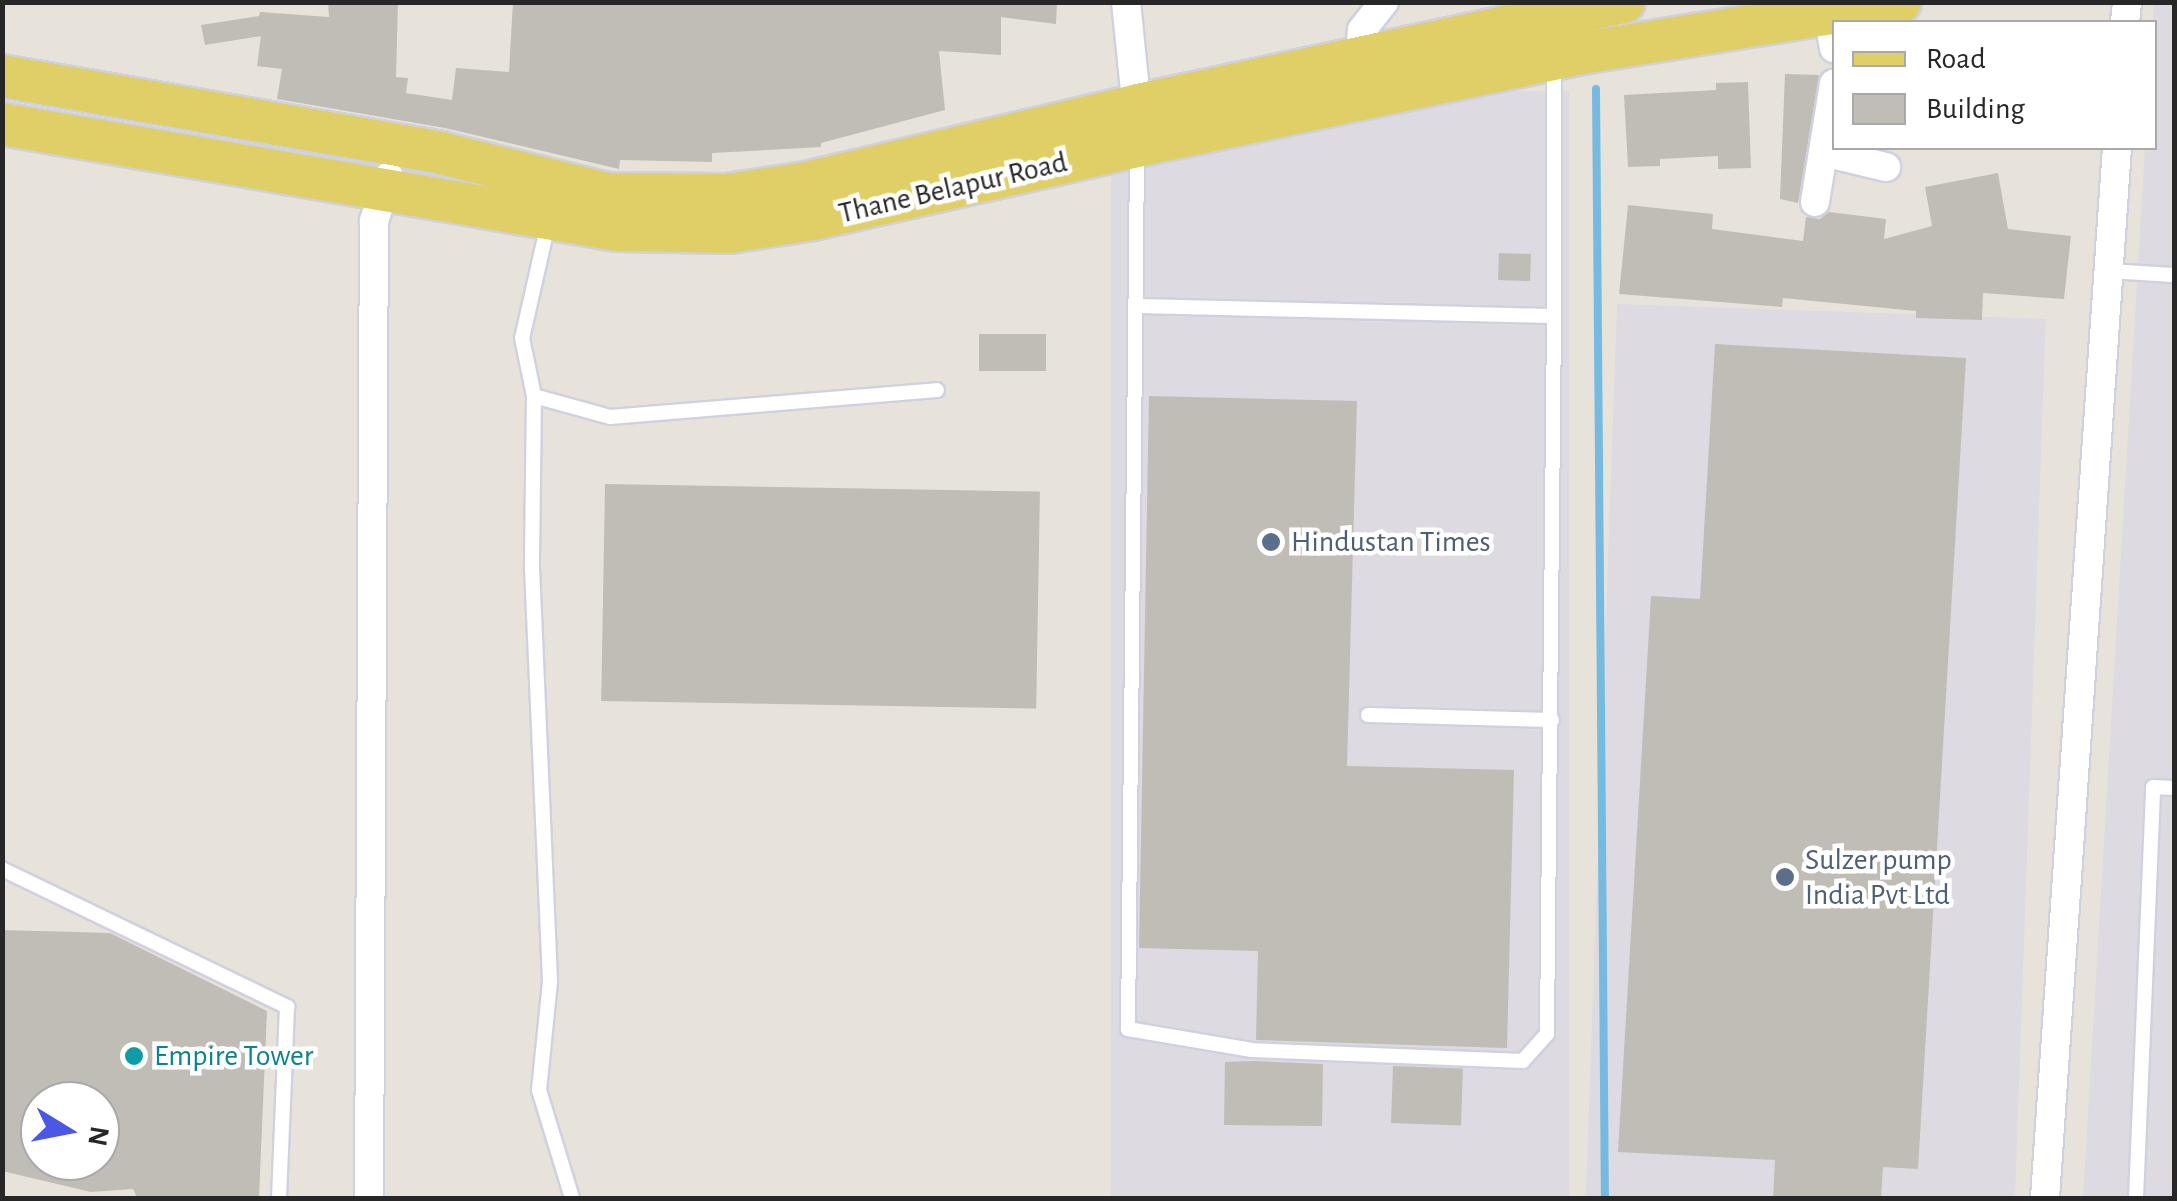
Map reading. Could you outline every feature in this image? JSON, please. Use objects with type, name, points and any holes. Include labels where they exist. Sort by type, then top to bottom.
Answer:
[{"type":"main road","name":"Thane Belapur Road","points":[[1833,20],[1900,2]]},
{"type":"main road","name":"Thane Belapur Road","points":[[2,124],[549,218],[663,234],[730,232],[813,220],[1360,58],[1599,5]]},
{"type":"main road","name":"Thane Belapur Road","points":[[2,76],[396,145],[608,194],[727,195],[1571,56],[1829,21]]},
{"type":"street","points":[[1126,2],[1138,126]]},
{"type":"street","points":[[1360,58],[1362,30],[1384,2]]},
{"type":"street","points":[[1571,56],[1599,5]]},
{"type":"street","points":[[1815,202],[1832,96]]},
{"type":"street","points":[[369,1198],[374,220],[386,191],[396,145]]},
{"type":"street","points":[[2044,1198],[2116,150]]},
{"type":"street","points":[[1823,152],[1886,166]]},
{"type":"lane","points":[[1138,126],[1128,1028],[1252,1050],[1523,1061],[1547,1034],[1554,316],[1571,56]]},
{"type":"lane","points":[[549,218],[522,338],[534,396],[532,568],[550,982],[539,1090],[572,1198]]},
{"type":"lane","points":[[2108,271],[2174,275]]},
{"type":"lane","points":[[1137,306],[1554,316]]},
{"type":"lane","points":[[534,396],[610,417],[937,390]]},
{"type":"lane","points":[[1368,715],[1552,720]]},
{"type":"lane","points":[[2136,1198],[2152,787],[2174,788]]},
{"type":"lane","points":[[2,868],[286,1006],[279,1198]]},
{"type":"shaded area","points":[[2153,3],[2174,3],[2174,1198],[2083,1198],[2145,150],[2157,150],[2157,20],[2153,20]]},
{"type":"shaded area","name":"Hindustan Times","points":[[1111,91],[1569,91],[1569,1198],[1111,1198]]},
{"type":"shaded area","points":[[1617,304],[2046,319],[2015,1198],[1586,1197]]},
{"type":"building","points":[[328,2],[398,2],[396,77],[408,78],[406,93],[452,100],[456,68],[509,72],[513,2],[1057,2],[1056,24],[1001,17],[1001,55],[939,51],[945,110],[821,143],[821,147],[712,153],[712,162],[620,160],[619,169],[445,128],[277,99],[282,69],[257,66],[261,36],[205,45],[201,25],[259,16],[260,12],[329,17]]},
{"type":"building","points":[[1785,74],[1819,75],[1798,203],[1780,199]]},
{"type":"building","points":[[1748,82],[1751,168],[1718,169],[1718,156],[1660,159],[1660,166],[1628,167],[1624,95],[1716,90],[1716,83]]},
{"type":"building","points":[[1998,173],[2008,229],[2071,236],[2064,299],[1983,293],[1982,320],[1916,318],[1916,311],[1783,298],[1782,307],[1619,294],[1628,205],[1713,214],[1712,229],[1803,241],[1806,217],[1820,219],[1829,212],[1886,219],[1884,239],[1932,226],[1925,187]]},
{"type":"building","points":[[1499,253],[1531,254],[1530,281],[1498,280]]},
{"type":"building","points":[[979,334],[1046,334],[1046,371],[979,371]]},
{"type":"building","name":"Sulzer pump India Pvt Ltd","points":[[1715,344],[1966,358],[1918,1169],[1883,1167],[1881,1198],[1773,1198],[1775,1160],[1618,1152],[1651,596],[1700,599]]},
{"type":"building","points":[[1149,396],[1357,401],[1347,766],[1514,770],[1507,1048],[1256,1040],[1258,951],[1139,948]]},
{"type":"building","points":[[605,484],[1040,492],[1036,709],[601,701]]},
{"type":"building","name":"Empire Tower","points":[[2,930],[110,933],[267,1011],[259,1198],[137,1198],[133,1189],[91,1192],[44,1181],[120,1181],[120,1081],[20,1081],[20,1175],[2,1171]]},
{"type":"building","points":[[1225,1062],[1323,1064],[1322,1126],[1224,1125]]},
{"type":"building","points":[[1393,1066],[1463,1068],[1461,1125],[1391,1123]]},
{"type":"waterway","points":[[1596,89],[1605,1198]]},
{"type":"place","name":"Hindustan Times","points":[[1271,542]]},
{"type":"place","name":"Sulzer pump India Pvt Ltd","points":[[1785,877]]},
{"type":"place","name":"Empire Tower","points":[[134,1056]]}]
